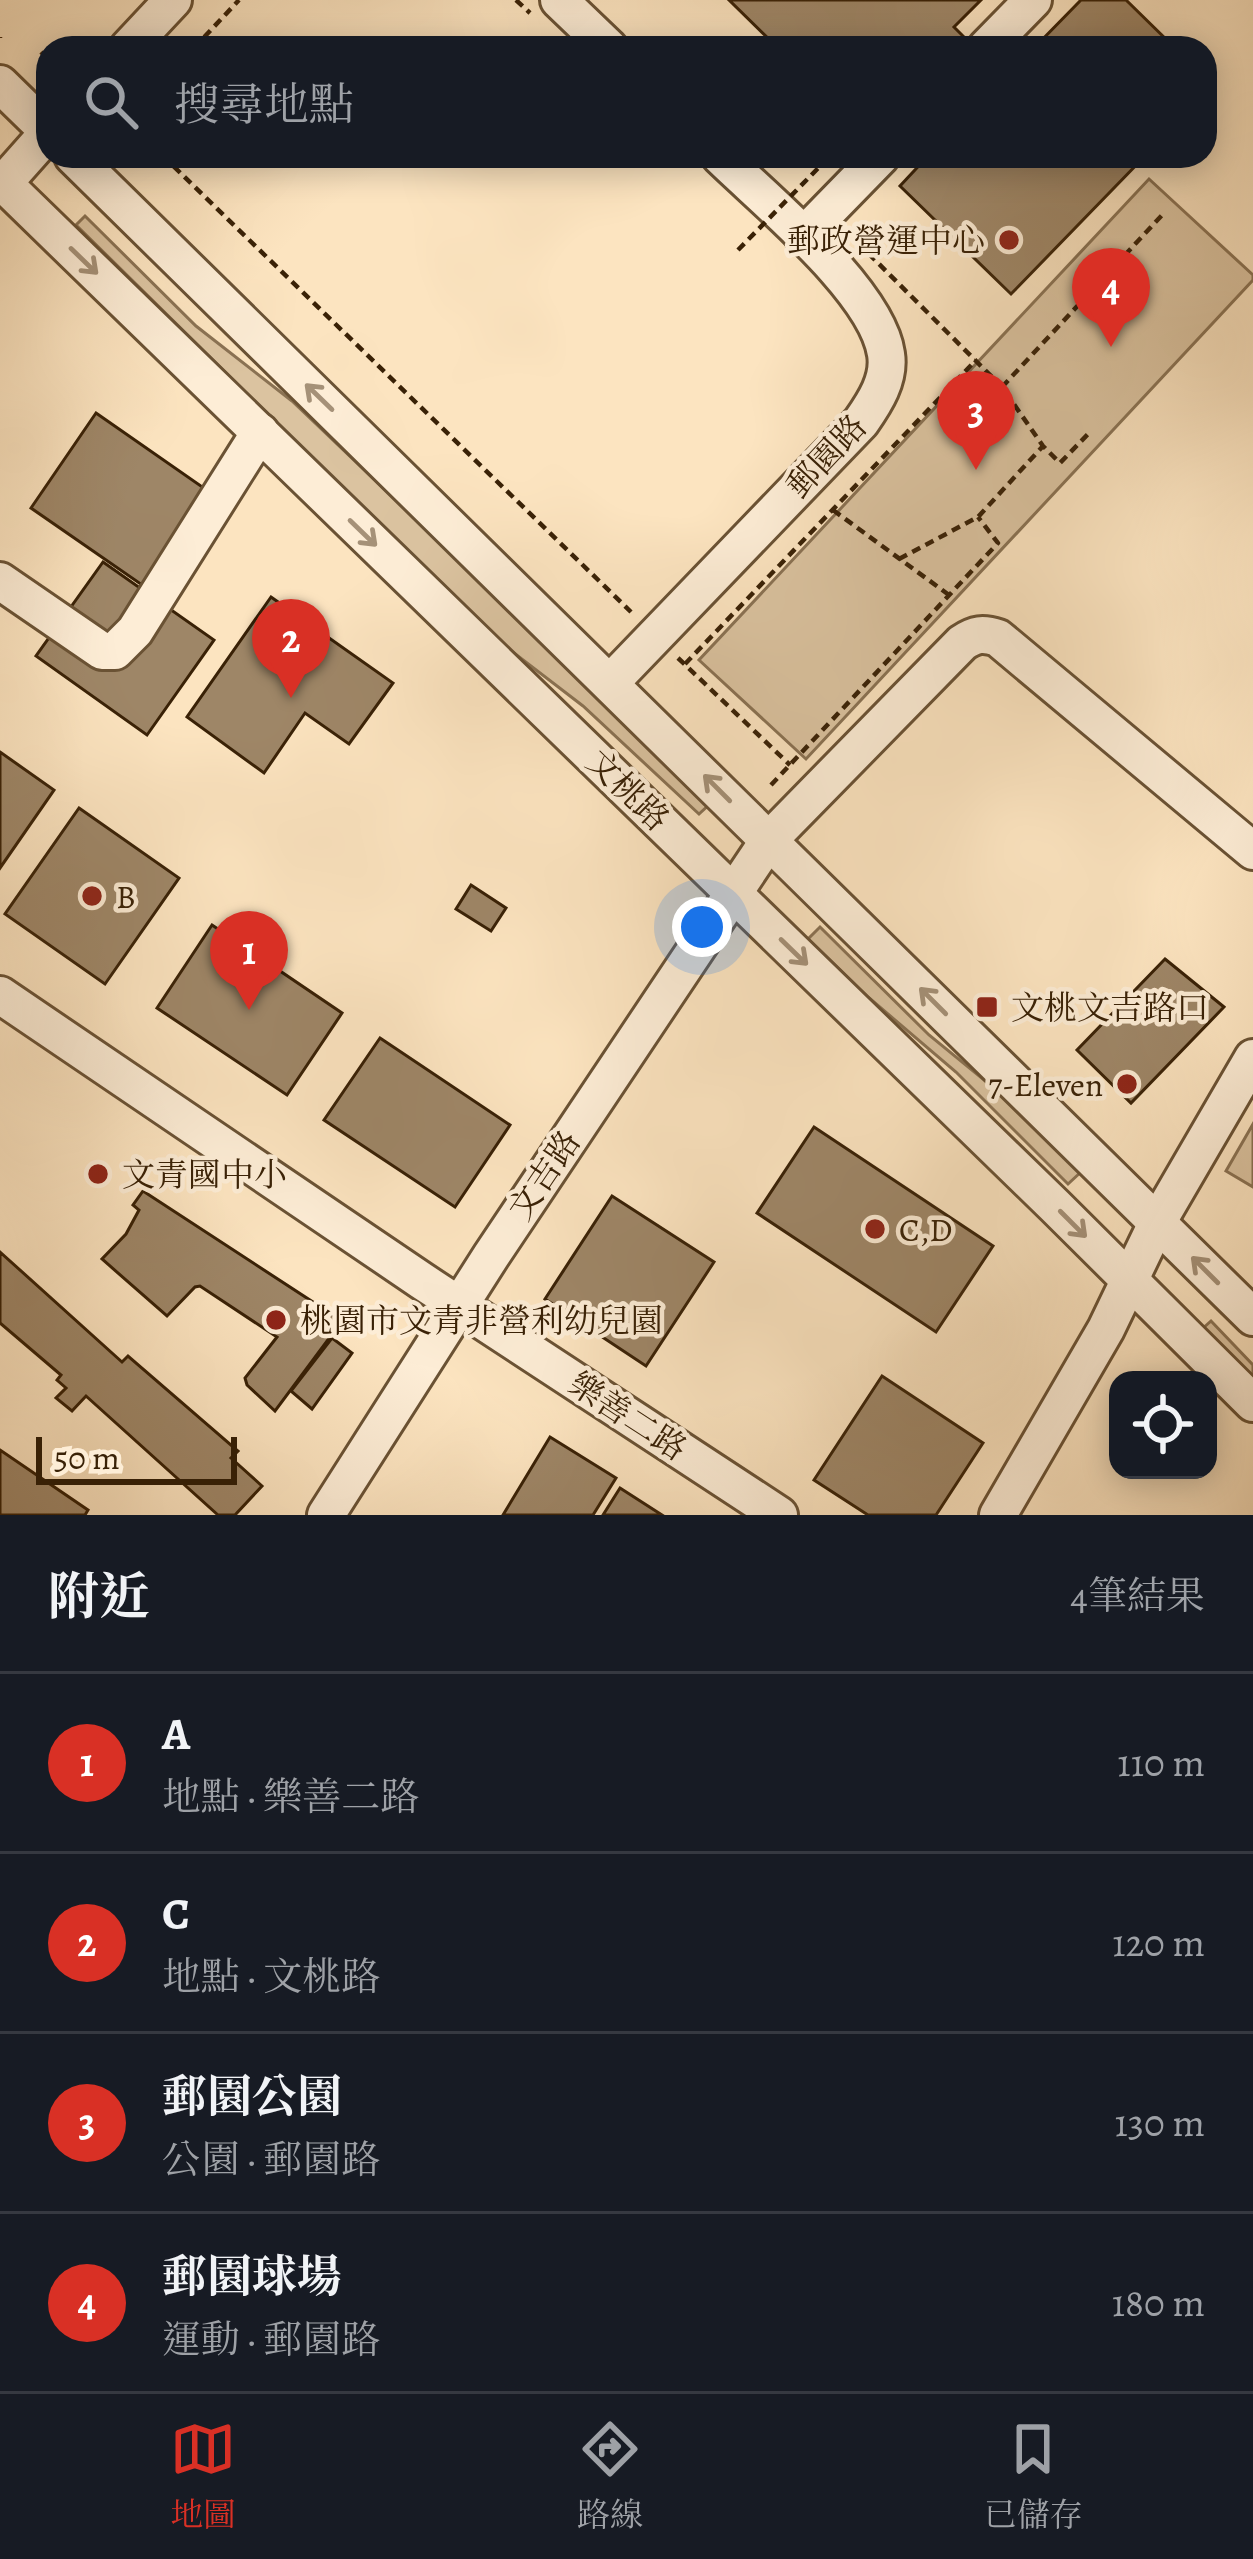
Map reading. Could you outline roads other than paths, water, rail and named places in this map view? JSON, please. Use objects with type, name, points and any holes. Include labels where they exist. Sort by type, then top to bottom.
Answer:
[{"type":"street","points":[[139,36],[173,0]]},
{"type":"street","points":[[559,0],[596,36]]},
{"type":"street","points":[[998,36],[1033,0]]},
{"type":"street","points":[[0,84],[36,120]]},
{"type":"street","points":[[1,183],[36,145]]},
{"type":"street","name":"文桃路","points":[[85,168],[1253,1317]]},
{"type":"street","name":"郵園路","points":[[610,683],[861,422],[880,394],[886,356],[873,315],[803,236],[732,168]]},
{"type":"street","points":[[803,236],[869,168]]},
{"type":"street","name":"文桃路","points":[[1,183],[1253,1403]]},
{"type":"street","points":[[0,580],[102,651],[115,651],[135,632],[260,432]]},
{"type":"street","name":"文吉路","points":[[326,1515],[459,1305],[769,840],[962,643],[974,635],[998,638],[1253,851]]},
{"type":"street","name":"樂善二路","points":[[0,995],[779,1515]]},
{"type":"street","points":[[998,1515],[1106,1329],[1157,1223],[1253,1058]]},
{"type":"place","name":"郵政營運中心","points":[[1009,240]]},
{"type":"place","name":"郵園球場","points":[[1111,347]]},
{"type":"place","name":"郵園公園","points":[[976,470]]},
{"type":"place","name":"C","points":[[291,698]]},
{"type":"place","name":"B","points":[[92,896]]},
{"type":"place","name":"文桃文吉路口","points":[[987,1007]]},
{"type":"place","name":"A","points":[[249,1010]]},
{"type":"place","name":"7-Eleven","points":[[1127,1084]]},
{"type":"place","name":"文青國中小","points":[[98,1174]]},
{"type":"place","name":"C,D","points":[[875,1229]]},
{"type":"place","name":"桃園市文青非營利幼兒園","points":[[276,1320]]}]
